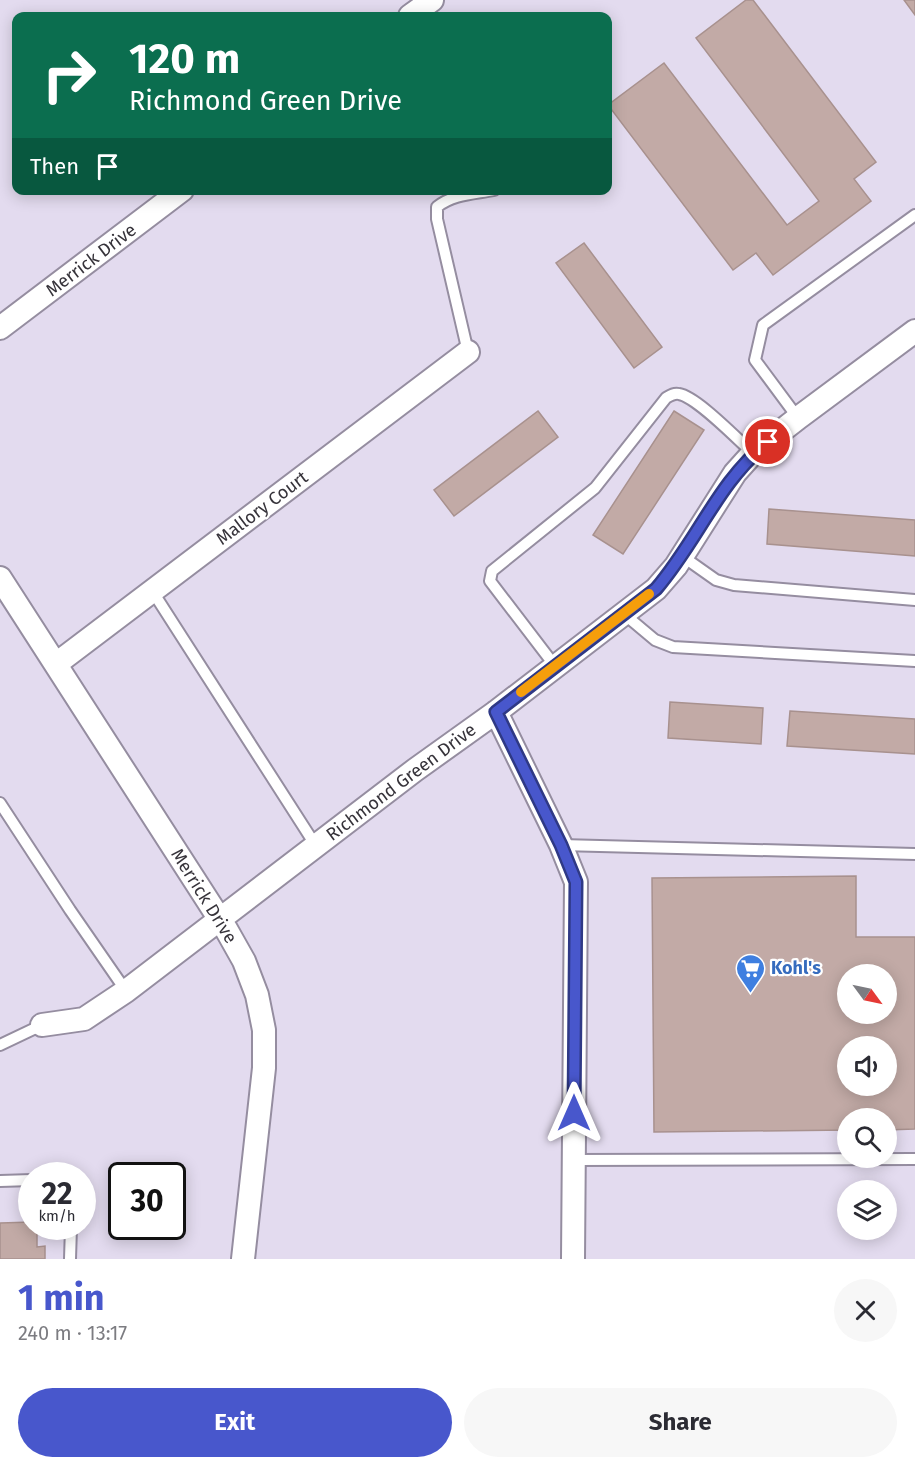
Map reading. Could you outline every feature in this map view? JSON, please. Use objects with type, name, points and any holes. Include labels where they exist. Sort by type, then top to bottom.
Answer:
[{"type":"street","points":[[416,12],[432,0]]},
{"type":"street","name":"Merrick Drive","points":[[0,328],[175,195]]},
{"type":"street","name":"Richmond Green Drive","points":[[42,1025],[84,1019],[126,991],[656,589],[682,556],[729,481],[753,453],[915,331]]},
{"type":"street","name":"Mallory Court","points":[[56,664],[468,352]]},
{"type":"street","name":"Merrick Drive","points":[[0,578],[219,920],[244,961],[254,986],[264,1030],[264,1068],[243,1259]]},
{"type":"street","points":[[496,712],[561,845],[576,882],[573,1259]]},
{"type":"lane","points":[[462,195],[437,207],[437,219],[468,352]]},
{"type":"lane","points":[[798,418],[755,360],[764,325],[915,214]]},
{"type":"lane","points":[[555,666],[490,581],[492,571],[595,488],[666,398],[674,393],[681,394],[697,404],[753,453]]},
{"type":"lane","points":[[682,556],[716,580],[734,585],[915,600]]},
{"type":"lane","points":[[153,592],[315,846]]},
{"type":"lane","points":[[624,614],[655,640],[672,647],[915,661]]},
{"type":"lane","points":[[0,803],[126,991]]},
{"type":"lane","points":[[561,845],[915,854]]},
{"type":"lane","points":[[0,1045],[42,1025]]},
{"type":"lane","points":[[574,1160],[915,1159]]},
{"type":"lane","points":[[0,1181],[18,1180]]},
{"type":"lane","points":[[70,1259],[71,1240]]},
{"type":"building","points":[[746,0],[753,0],[876,162],[854,179],[871,201],[773,275],[756,253],[733,270],[612,110],[612,102],[664,63],[787,225],[819,201],[696,38]]},
{"type":"building","points":[[904,0],[915,0],[915,15]]},
{"type":"building","points":[[584,243],[662,347],[634,368],[556,263]]},
{"type":"building","points":[[538,411],[558,437],[454,516],[434,490]]},
{"type":"building","points":[[674,411],[704,430],[623,554],[593,535]]},
{"type":"building","points":[[769,509],[915,520],[915,556],[767,544]]},
{"type":"building","points":[[670,702],[763,708],[761,744],[668,738]]},
{"type":"building","points":[[790,711],[915,719],[915,754],[787,746]]},
{"type":"building","name":"Kohl's","points":[[856,876],[856,937],[915,937],[915,1129],[897,1130],[897,1108],[837,1108],[837,1130],[654,1132],[652,878]]},
{"type":"building","points":[[18,1222],[18,1240],[37,1240],[37,1247],[45,1246],[45,1259],[0,1259],[0,1223]]},
{"type":"slow traffic","points":[[521,692],[649,594]]},
{"type":"place","name":"Kohl's","points":[[750,994]]},
{"type":"route","points":[[574,1113],[576,882],[561,845],[496,712],[656,589],[692,543],[719,495],[735,473],[753,453],[768,442]]}]
